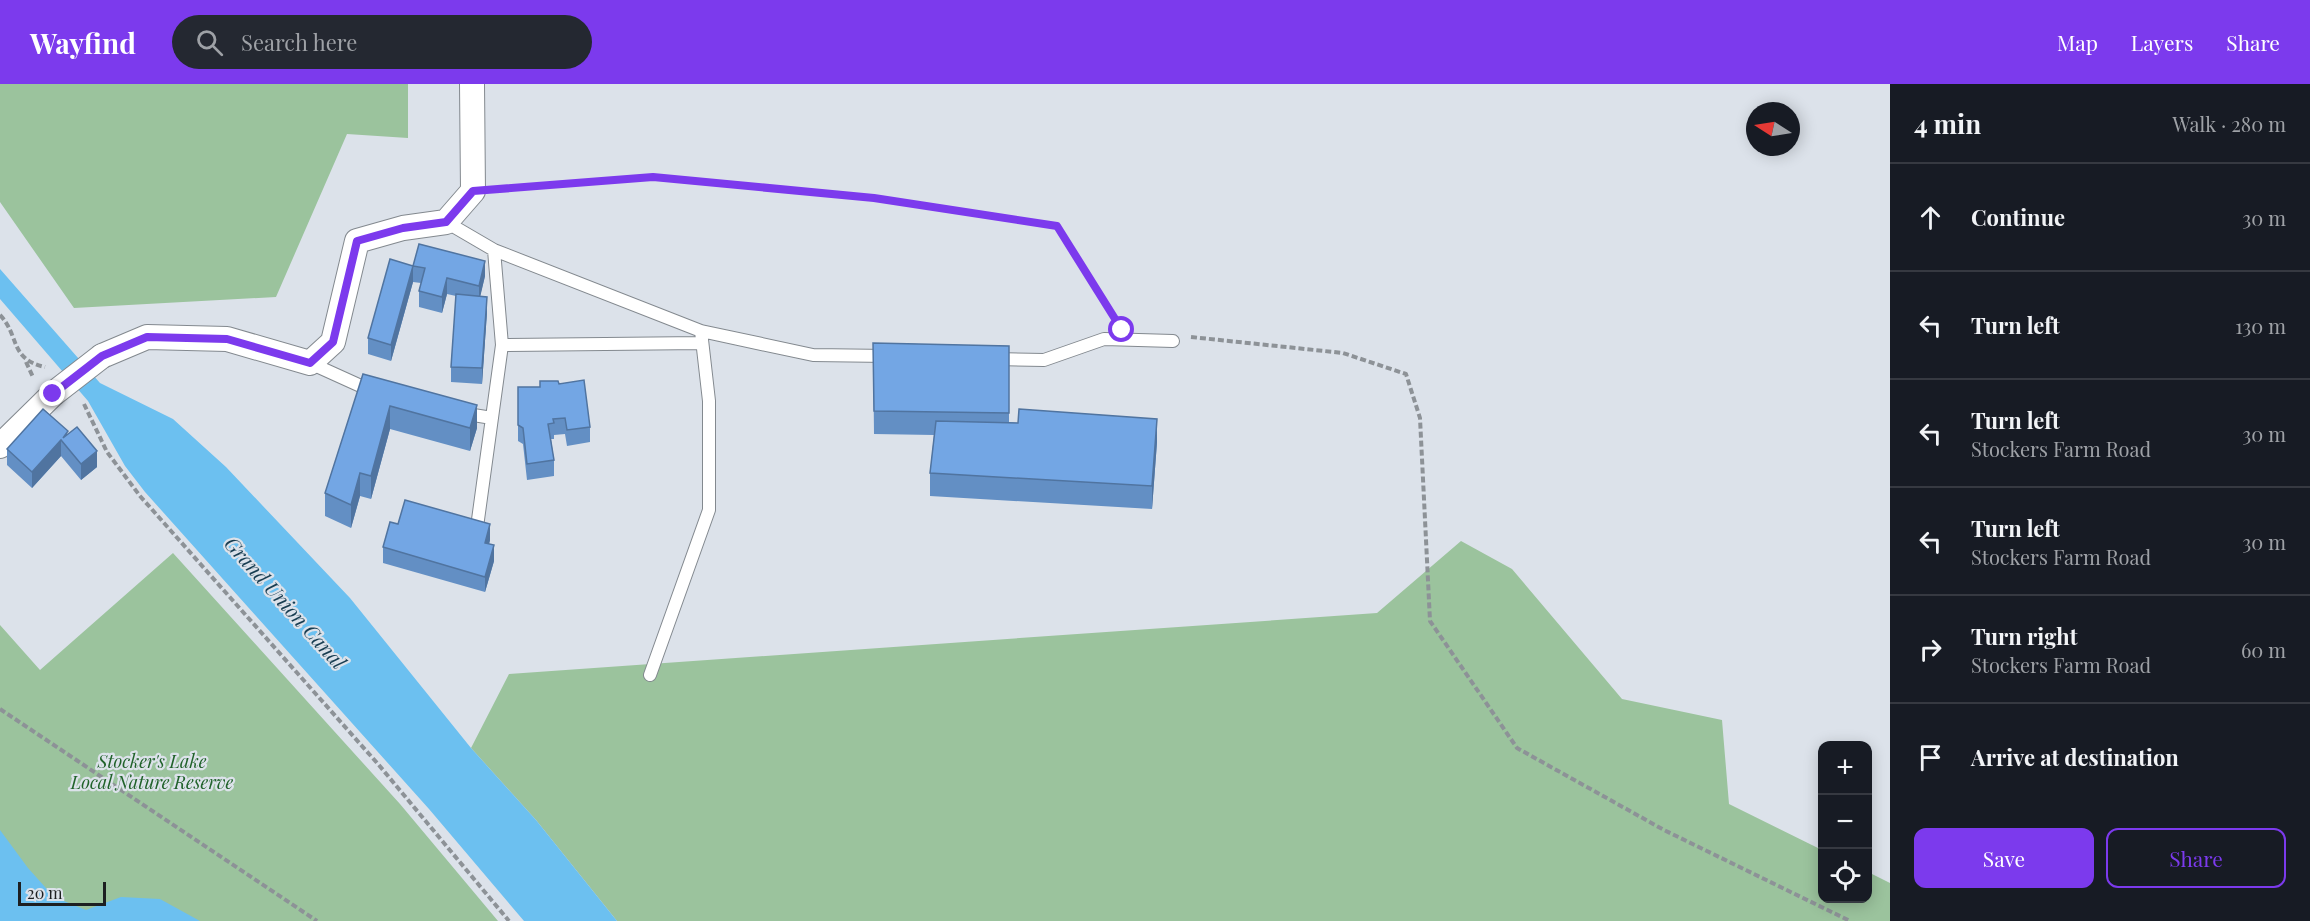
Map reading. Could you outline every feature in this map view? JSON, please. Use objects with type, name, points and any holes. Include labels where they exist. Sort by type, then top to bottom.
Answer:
[{"type":"street","points":[[0,446],[53,394],[102,356],[147,337],[227,339],[310,363],[333,342],[357,241],[403,228],[446,222],[473,191],[472,84]]},
{"type":"lane","points":[[446,222],[494,250],[701,337]]},
{"type":"lane","points":[[477,527],[502,345],[494,250]]},
{"type":"lane","points":[[650,675],[709,510],[709,401],[701,337]]},
{"type":"lane","points":[[502,345],[701,337],[813,355],[905,357]]},
{"type":"lane","points":[[986,359],[1044,360],[1104,339],[1177,338]]},
{"type":"lane","points":[[310,363],[389,398]]},
{"type":"lane","points":[[445,411],[492,418]]},
{"type":"path","points":[[473,191],[653,177],[874,198],[1057,226],[1116,320]]},
{"type":"path","points":[[0,315],[7,322],[20,355],[35,365],[53,369]]},
{"type":"path","points":[[1177,338],[1343,353],[1406,374],[1420,418],[1430,621],[1517,748],[1664,830],[1850,921]]},
{"type":"path","points":[[81,398],[107,452],[140,496],[378,764],[509,921]]},
{"type":"path","points":[[0,709],[316,921]]},
{"type":"green space","points":[[0,84],[408,84],[408,138],[347,134],[276,297],[74,308],[0,202]]},
{"type":"green space","points":[[1461,541],[1512,569],[1622,699],[1722,720],[1729,804],[1818,848],[1818,903],[1872,903],[1872,874],[1890,883],[1890,921],[617,921],[536,820],[471,748],[509,674],[1377,613]]},
{"type":"green space","name":"Stocker's Lake Local Nature Reserve","points":[[173,553],[400,804],[498,921],[0,921],[0,625],[40,670]]},
{"type":"water","name":"Grand Union Canal","points":[[0,269],[100,383],[173,419],[226,467],[350,598],[471,748],[536,820],[617,921],[524,921],[429,809],[145,492],[125,466],[88,401],[0,299]]},
{"type":"water","points":[[0,830],[28,868],[54,897],[86,910],[121,897],[160,899],[200,921],[0,921]]},
{"type":"building","points":[[419,244],[485,261],[479,286],[447,278],[442,297],[419,291],[425,268],[413,266]]},
{"type":"building","points":[[390,259],[413,266],[391,345],[368,338]]},
{"type":"building","points":[[456,294],[487,297],[482,368],[451,367]]},
{"type":"building","points":[[873,343],[1009,346],[1009,413],[874,411]]},
{"type":"building","points":[[363,374],[477,405],[470,428],[390,406],[371,476],[360,473],[351,505],[325,493]]},
{"type":"building","points":[[584,380],[590,427],[567,430],[565,418],[553,419],[554,423],[548,424],[554,460],[527,464],[523,428],[518,425],[518,387],[540,387],[540,381],[558,381],[559,384]]},
{"type":"building","points":[[43,409],[68,431],[63,438],[77,427],[97,451],[81,464],[61,440],[32,472],[7,449]]},
{"type":"building","points":[[1019,409],[1157,419],[1152,486],[930,473],[936,421],[1018,423]]},
{"type":"building","points":[[405,500],[490,524],[485,543],[494,545],[485,577],[383,547],[390,522],[398,524]]},
{"type":"route","points":[[53,394],[102,356],[147,337],[227,339],[310,363],[333,342],[357,241],[403,228],[446,222],[473,191],[653,177],[874,198],[1057,226],[1122,330]]}]
